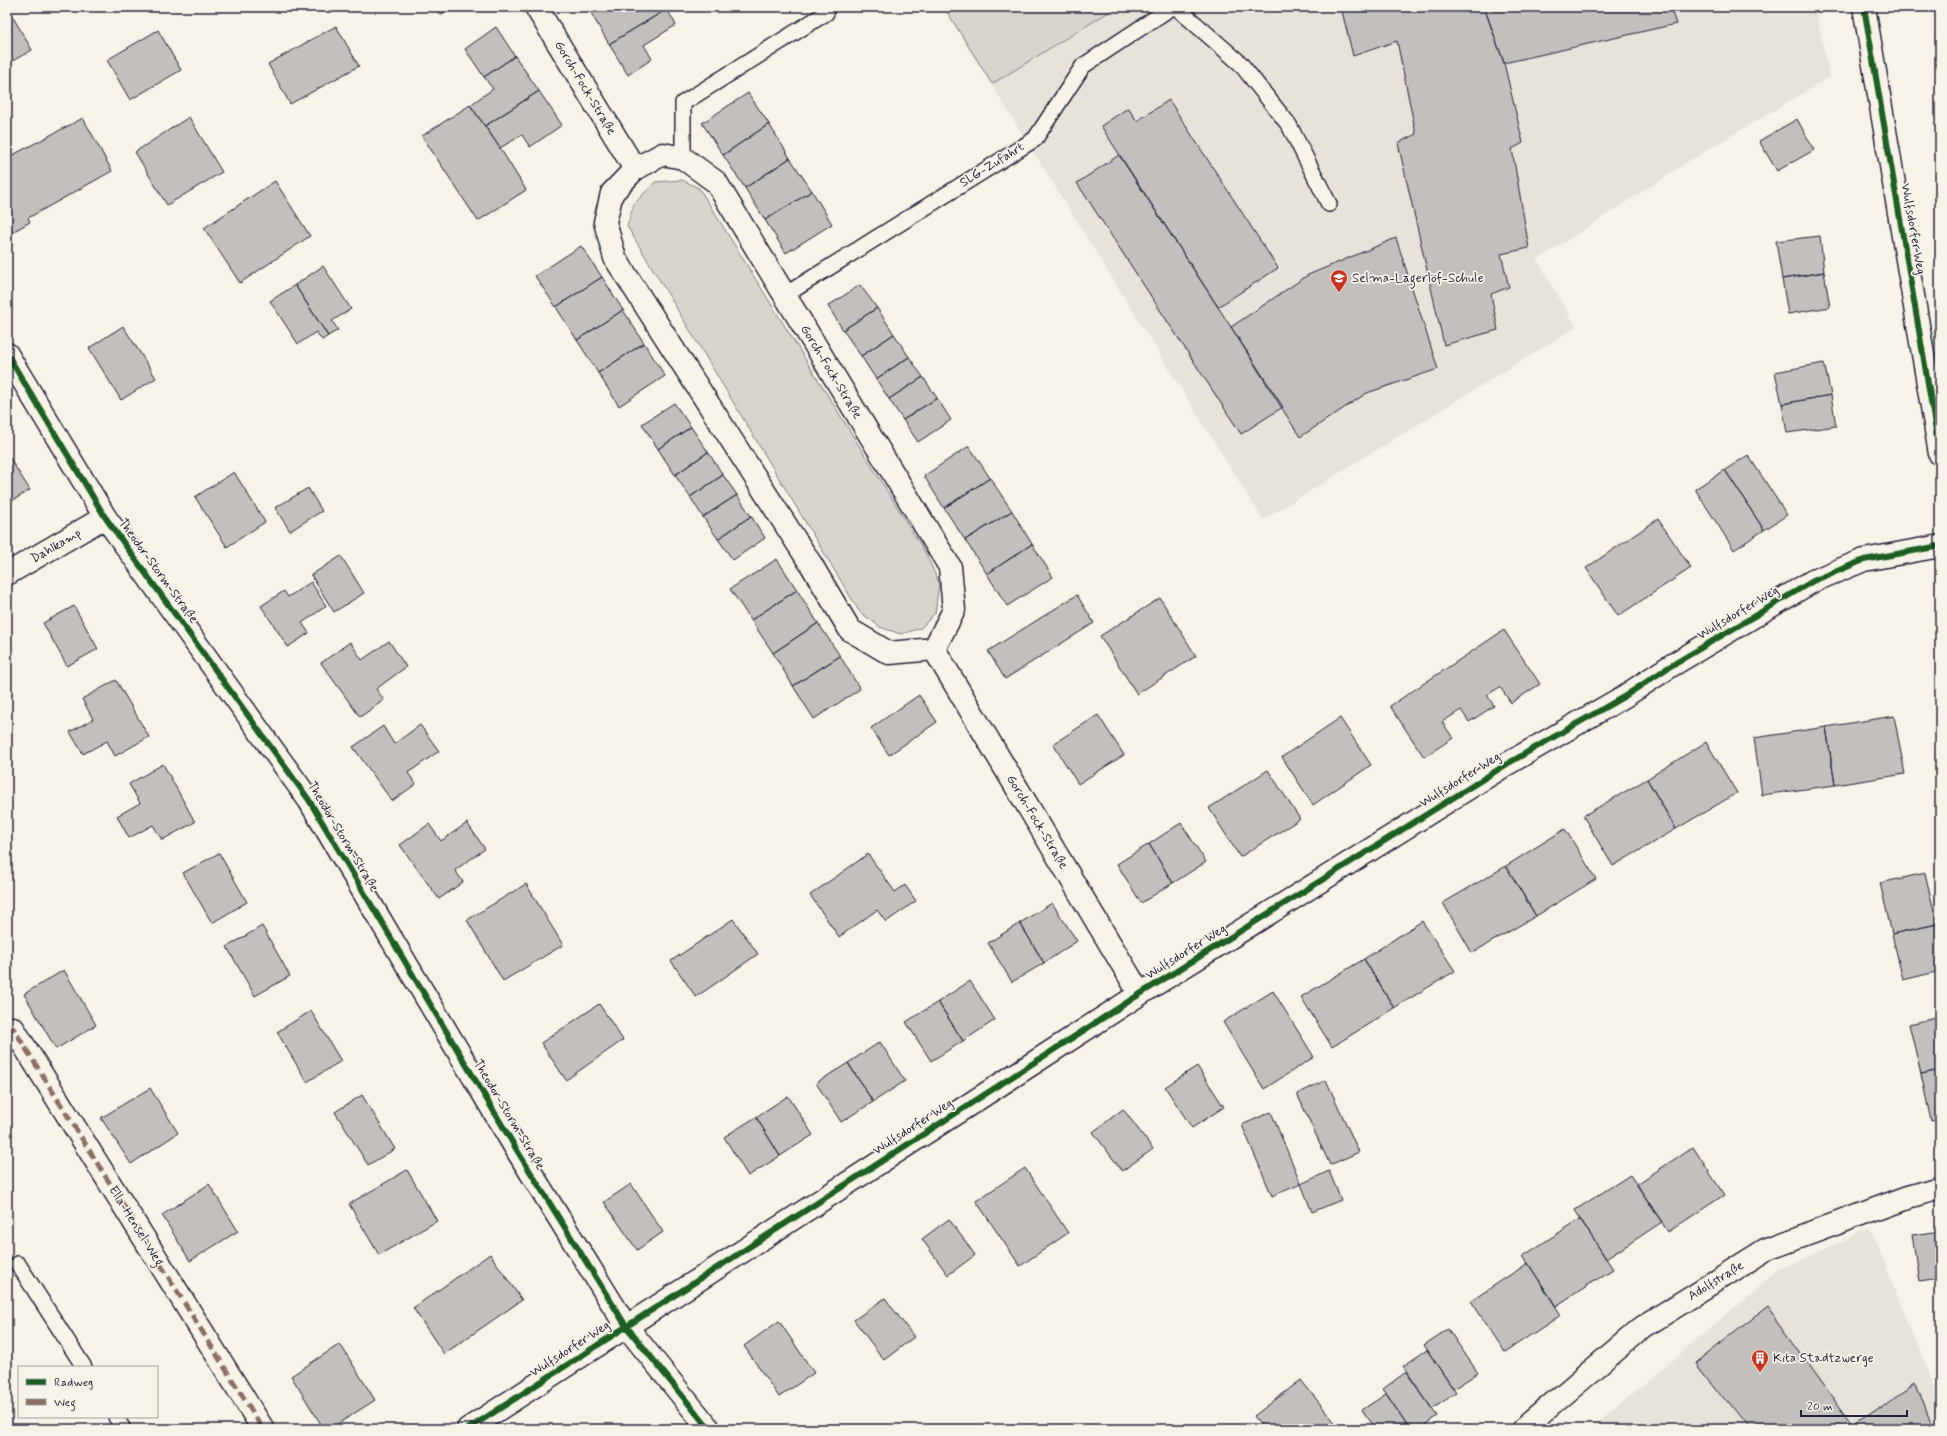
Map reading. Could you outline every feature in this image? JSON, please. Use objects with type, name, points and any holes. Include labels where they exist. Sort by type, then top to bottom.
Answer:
[{"type":"street","name":"Gorch-Fock-Straße","points":[[536,7],[635,169]]},
{"type":"street","name":"Wulfsdorfer Weg","points":[[1864,7],[1940,454]]},
{"type":"street","name":"Gorch-Fock-Straße","points":[[663,154],[683,158],[716,182],[950,566],[954,610],[934,650],[889,653],[850,630],[812,566],[615,258],[605,222],[612,193],[635,169],[663,154]]},
{"type":"street","name":"Theodor-Storm-Straße","points":[[7,354],[105,517],[308,800],[518,1152],[626,1326],[709,1429]]},
{"type":"street","name":"Dahlkamp","points":[[7,574],[105,517]]},
{"type":"street","name":"Wulfsdorfer Weg","points":[[468,1429],[1140,994],[1507,764],[1625,696],[1669,667],[1813,581],[1864,560],[1940,546]]},
{"type":"street","name":"Gorch-Fock-Straße","points":[[934,650],[1140,994]]},
{"type":"street","name":"Ella-Hensel-Weg","points":[[7,1031],[13,1028],[263,1429]]},
{"type":"street","name":"Adolfstraße","points":[[1523,1429],[1643,1327],[1765,1250],[1908,1197],[1940,1188]]},
{"type":"lane","name":"SLG-Zufahrt","points":[[785,295],[1035,138],[1083,66],[1172,7]]},
{"type":"lane","points":[[1176,7],[1240,63],[1279,113],[1289,126],[1329,204]]},
{"type":"lane","points":[[683,158],[683,103],[826,13]]},
{"type":"lane","points":[[18,1264],[83,1366]]},
{"type":"lane","points":[[117,1418],[123,1429]]},
{"type":"shaded area","name":"Selma-Lagerlöf-Schule","points":[[943,7],[1815,7],[1830,77],[1694,158],[1537,260],[1576,327],[1263,520]]},
{"type":"shaded area","points":[[944,7],[1117,7],[992,84]]},
{"type":"shaded area","points":[[682,180],[699,188],[925,552],[939,583],[935,613],[921,628],[901,634],[880,627],[859,611],[627,226],[634,204],[655,182]]},
{"type":"shaded area","points":[[1871,1229],[1940,1403],[1940,1429],[1591,1429],[1780,1269]]},
{"type":"building","points":[[7,7],[32,50],[7,64]]},
{"type":"building","points":[[435,7],[453,7],[440,15]]},
{"type":"building","points":[[602,7],[630,7],[634,13],[644,7],[666,7],[667,9],[609,44],[591,13]]},
{"type":"building","points":[[1341,7],[1484,7],[1504,63],[1523,143],[1512,149],[1529,248],[1501,254],[1509,287],[1491,294],[1498,330],[1444,345],[1398,143],[1416,134],[1397,41],[1353,56]]},
{"type":"building","points":[[1484,7],[1670,7],[1676,24],[1504,63]]},
{"type":"building","points":[[667,9],[676,25],[644,45],[652,59],[628,75],[609,44]]},
{"type":"building","points":[[336,26],[359,66],[290,104],[268,64]]},
{"type":"building","points":[[496,27],[515,56],[484,77],[465,49]]},
{"type":"building","points":[[158,30],[181,70],[130,100],[107,60]]},
{"type":"building","points":[[515,56],[539,91],[485,126],[470,105],[493,89],[484,77]]},
{"type":"building","points":[[539,91],[562,125],[530,147],[522,135],[500,148],[485,126]]},
{"type":"building","points":[[748,93],[769,124],[723,155],[702,123]]},
{"type":"building","points":[[1169,100],[1278,268],[1218,307],[1101,126],[1128,108],[1137,121]]},
{"type":"building","points":[[470,105],[500,148],[526,190],[478,221],[422,136]]},
{"type":"building","points":[[189,117],[222,172],[167,205],[135,152]]},
{"type":"building","points":[[83,118],[112,171],[28,218],[30,222],[7,235],[7,158]]},
{"type":"building","points":[[1797,119],[1814,150],[1777,171],[1759,141]]},
{"type":"building","points":[[769,124],[790,158],[745,188],[723,155]]},
{"type":"building","points":[[1119,155],[1283,407],[1241,434],[1077,183]]},
{"type":"building","points":[[790,158],[812,191],[765,220],[745,188]]},
{"type":"building","points":[[275,181],[310,236],[240,283],[204,228]]},
{"type":"building","points":[[812,191],[832,224],[786,253],[765,220]]},
{"type":"building","points":[[1820,236],[1824,272],[1782,279],[1776,241]]},
{"type":"building","points":[[1396,238],[1438,369],[1367,393],[1300,437],[1231,327],[1308,275]]},
{"type":"building","points":[[581,246],[602,277],[556,307],[535,276]]},
{"type":"building","points":[[323,266],[351,309],[332,321],[338,330],[328,336],[295,285]]},
{"type":"building","points":[[1824,272],[1830,307],[1788,314],[1782,279]]},
{"type":"building","points":[[602,277],[623,310],[577,340],[556,307]]},
{"type":"building","points":[[295,285],[328,336],[322,340],[316,332],[298,344],[270,301]]},
{"type":"building","points":[[860,285],[877,308],[843,330],[828,306]]},
{"type":"building","points":[[877,308],[894,334],[861,356],[843,330]]},
{"type":"building","points":[[623,310],[644,343],[598,373],[577,340]]},
{"type":"building","points":[[123,326],[156,378],[121,400],[89,348]]},
{"type":"building","points":[[894,334],[909,357],[876,379],[861,356]]},
{"type":"building","points":[[644,343],[665,376],[619,406],[598,373]]},
{"type":"building","points":[[909,357],[923,377],[889,399],[876,379]]},
{"type":"building","points":[[1824,363],[1831,395],[1782,404],[1775,372]]},
{"type":"building","points":[[923,377],[937,398],[903,420],[889,399]]},
{"type":"building","points":[[1831,395],[1836,426],[1787,433],[1782,404]]},
{"type":"building","points":[[937,398],[951,420],[918,442],[903,420]]},
{"type":"building","points":[[674,403],[691,427],[658,449],[642,424]]},
{"type":"building","points":[[691,427],[708,452],[675,475],[658,449]]},
{"type":"building","points":[[969,446],[990,478],[944,508],[924,476]]},
{"type":"building","points":[[708,452],[723,475],[690,497],[675,475]]},
{"type":"building","points":[[7,454],[30,490],[7,504]]},
{"type":"building","points":[[1748,455],[1787,515],[1764,530],[1725,470]]},
{"type":"building","points":[[1725,470],[1764,530],[1734,550],[1695,489]]},
{"type":"building","points":[[234,472],[265,522],[227,547],[195,497]]},
{"type":"building","points":[[723,475],[737,495],[703,517],[690,497]]},
{"type":"building","points":[[990,478],[1012,511],[965,540],[944,508]]},
{"type":"building","points":[[308,488],[322,511],[290,531],[275,508]]},
{"type":"building","points":[[737,495],[751,516],[718,539],[703,517]]},
{"type":"building","points":[[1012,511],[1032,544],[987,574],[965,540]]},
{"type":"building","points":[[751,516],[765,538],[733,560],[718,539]]},
{"type":"building","points":[[1658,519],[1691,568],[1618,616],[1586,568]]},
{"type":"building","points":[[1032,544],[1053,577],[1007,606],[987,574]]},
{"type":"building","points":[[341,556],[364,593],[334,612],[311,575]]},
{"type":"building","points":[[777,559],[797,590],[751,620],[730,589]]},
{"type":"building","points":[[311,582],[326,606],[302,623],[309,633],[288,647],[261,606],[284,591],[288,597]]},
{"type":"building","points":[[797,590],[818,623],[773,653],[751,620]]},
{"type":"building","points":[[1077,595],[1094,623],[1005,679],[988,651]]},
{"type":"building","points":[[1160,598],[1196,656],[1137,694],[1100,636]]},
{"type":"building","points":[[74,606],[98,649],[67,666],[43,623]]},
{"type":"building","points":[[818,623],[840,656],[793,686],[773,653]]},
{"type":"building","points":[[1504,630],[1540,684],[1511,703],[1500,687],[1487,695],[1494,706],[1469,722],[1461,710],[1442,722],[1453,738],[1424,757],[1390,706]]},
{"type":"building","points":[[389,641],[406,667],[376,689],[384,700],[360,717],[321,663],[350,642],[362,660]]},
{"type":"building","points":[[840,656],[860,689],[814,719],[793,686]]},
{"type":"building","points":[[116,680],[149,737],[115,756],[107,741],[83,754],[70,732],[93,719],[82,699]]},
{"type":"building","points":[[919,695],[937,722],[889,755],[871,728]]},
{"type":"building","points":[[1098,715],[1124,755],[1078,784],[1053,744]]},
{"type":"building","points":[[1894,716],[1905,774],[1835,785],[1826,727]]},
{"type":"building","points":[[1340,718],[1371,765],[1313,805],[1282,757]]},
{"type":"building","points":[[420,725],[439,751],[408,773],[416,784],[392,801],[353,747],[383,726],[394,744]]},
{"type":"building","points":[[1826,727],[1835,785],[1762,795],[1754,738]]},
{"type":"building","points":[[1706,742],[1737,793],[1676,829],[1647,779]]},
{"type":"building","points":[[163,764],[195,822],[162,840],[153,825],[129,838],[117,816],[140,803],[129,784]]},
{"type":"building","points":[[1268,770],[1300,819],[1240,857],[1209,808]]},
{"type":"building","points":[[1647,779],[1676,829],[1613,866],[1583,816]]},
{"type":"building","points":[[467,823],[485,849],[455,870],[463,882],[439,899],[400,845],[429,824],[441,841]]},
{"type":"building","points":[[1181,823],[1206,862],[1173,883],[1149,844]]},
{"type":"building","points":[[1565,829],[1596,879],[1536,916],[1506,866]]},
{"type":"building","points":[[1149,844],[1173,883],[1141,903],[1117,864]]},
{"type":"building","points":[[219,853],[247,902],[212,923],[183,873]]},
{"type":"building","points":[[868,854],[895,892],[905,885],[916,901],[886,922],[877,910],[839,937],[810,895]]},
{"type":"building","points":[[1506,866],[1536,916],[1472,953],[1443,903]]},
{"type":"building","points":[[1925,873],[1937,924],[1892,934],[1880,883]]},
{"type":"building","points":[[526,884],[563,945],[503,981],[467,920]]},
{"type":"building","points":[[1052,903],[1077,941],[1044,963],[1020,923]]},
{"type":"building","points":[[733,919],[758,954],[696,997],[671,961]]},
{"type":"building","points":[[1422,921],[1455,971],[1394,1008],[1364,959]]},
{"type":"building","points":[[1020,923],[1044,963],[1012,982],[988,943]]},
{"type":"building","points":[[1937,924],[1940,939],[1940,971],[1903,980],[1892,934]]},
{"type":"building","points":[[262,926],[290,976],[255,996],[227,947]]},
{"type":"building","points":[[1364,959],[1394,1008],[1332,1047],[1301,997]]},
{"type":"building","points":[[64,970],[96,1025],[56,1049],[24,994]]},
{"type":"building","points":[[970,981],[995,1020],[963,1041],[938,1002]]},
{"type":"building","points":[[1273,991],[1314,1057],[1264,1089],[1223,1022]]},
{"type":"building","points":[[938,1002],[963,1041],[931,1061],[906,1022]]},
{"type":"building","points":[[599,1004],[623,1040],[566,1080],[541,1043]]},
{"type":"building","points":[[311,1011],[341,1061],[307,1082],[277,1032]]},
{"type":"building","points":[[1940,1017],[1940,1070],[1921,1074],[1909,1024]]},
{"type":"building","points":[[880,1042],[905,1081],[873,1102],[848,1063]]},
{"type":"building","points":[[848,1063],[873,1102],[841,1122],[816,1083]]},
{"type":"building","points":[[1197,1066],[1224,1107],[1192,1128],[1165,1087]]},
{"type":"building","points":[[1940,1070],[1940,1119],[1931,1121],[1921,1074]]},
{"type":"building","points":[[1326,1080],[1359,1152],[1330,1165],[1297,1094]]},
{"type":"building","points":[[150,1088],[178,1133],[131,1164],[101,1118]]},
{"type":"building","points":[[362,1095],[395,1149],[368,1165],[335,1112]]},
{"type":"building","points":[[788,1096],[813,1135],[780,1156],[756,1117]]},
{"type":"building","points":[[1123,1109],[1153,1149],[1122,1171],[1093,1132]]},
{"type":"building","points":[[1271,1112],[1301,1184],[1272,1196],[1242,1125]]},
{"type":"building","points":[[756,1117],[780,1156],[748,1176],[724,1137]]},
{"type":"building","points":[[1693,1147],[1724,1195],[1668,1232],[1637,1184]]},
{"type":"building","points":[[1025,1168],[1068,1233],[1020,1266],[976,1201]]},
{"type":"building","points":[[407,1170],[437,1221],[379,1255],[349,1204]]},
{"type":"building","points":[[1329,1171],[1341,1200],[1312,1212],[1301,1184]]},
{"type":"building","points":[[1630,1175],[1662,1222],[1606,1259],[1575,1210]]},
{"type":"building","points":[[209,1184],[238,1231],[190,1261],[162,1215]]},
{"type":"building","points":[[631,1184],[663,1232],[637,1250],[604,1202]]},
{"type":"building","points":[[949,1219],[975,1255],[948,1275],[922,1239]]},
{"type":"building","points":[[1580,1219],[1613,1269],[1556,1306],[1523,1256]]},
{"type":"building","points":[[1940,1231],[1940,1278],[1919,1281],[1912,1235]]},
{"type":"building","points":[[490,1254],[522,1300],[444,1354],[413,1308]]},
{"type":"building","points":[[1528,1263],[1561,1315],[1505,1352],[1471,1301]]},
{"type":"building","points":[[885,1298],[914,1337],[884,1360],[854,1320]]},
{"type":"building","name":"Kita Stadtzwerge","points":[[1767,1307],[1853,1426],[1916,1383],[1933,1429],[1748,1429],[1696,1363]]},
{"type":"building","points":[[779,1321],[814,1373],[779,1397],[744,1346]]},
{"type":"building","points":[[1448,1329],[1478,1373],[1453,1389],[1424,1345]]},
{"type":"building","points":[[340,1344],[375,1400],[330,1429],[324,1429],[291,1376]]},
{"type":"building","points":[[1427,1350],[1456,1393],[1432,1409],[1403,1366]]},
{"type":"building","points":[[1406,1372],[1437,1416],[1419,1429],[1410,1429],[1383,1389]]},
{"type":"building","points":[[1301,1380],[1340,1429],[1264,1429],[1254,1416]]},
{"type":"building","points":[[1386,1394],[1410,1429],[1376,1429],[1362,1410]]},
{"type":"marked path","points":[[7,1031],[13,1028],[263,1429]]},
{"type":"cycle path","points":[[1864,7],[1940,454]]},
{"type":"cycle path","points":[[7,354],[105,517],[309,800],[518,1152],[626,1326],[709,1429]]},
{"type":"cycle path","points":[[468,1429],[1140,994],[1507,764],[1625,696],[1669,667],[1813,581],[1864,560],[1940,546]]},
{"type":"place","name":"Selma-Lagerlöf-Schule","points":[[1339,293]]},
{"type":"place","name":"Kita Stadtzwerge","points":[[1760,1373]]}]
